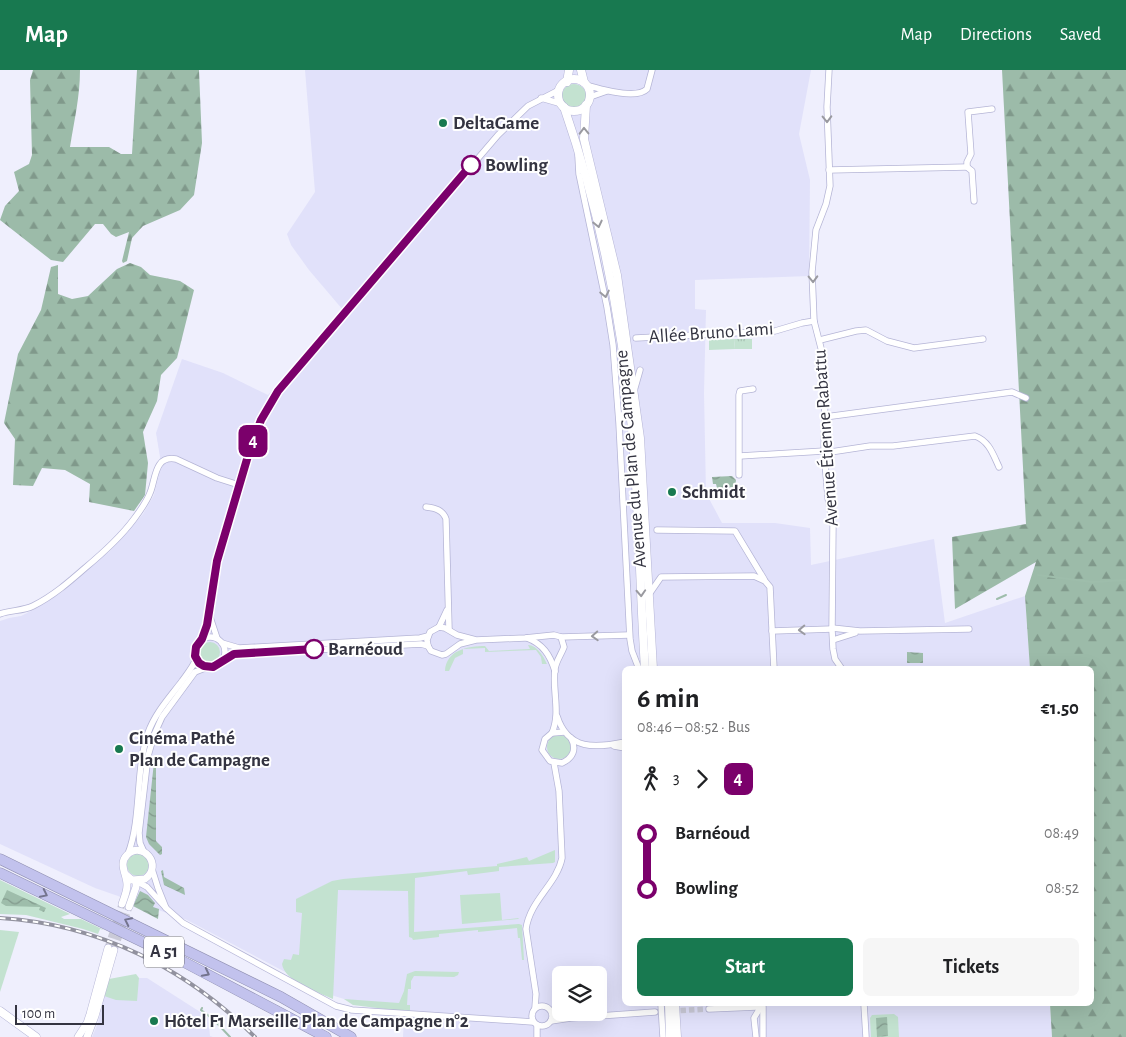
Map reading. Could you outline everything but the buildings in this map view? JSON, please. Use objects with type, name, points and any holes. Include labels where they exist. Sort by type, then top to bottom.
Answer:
[{"type":"highway","name":"A 51","points":[[0,859],[281,997],[350,1037]]},
{"type":"highway","name":"A 51","points":[[0,873],[182,961],[326,1037]]},
{"type":"main road","points":[[567,82],[569,70]]},
{"type":"main road","points":[[581,70],[585,84]]},
{"type":"main road","points":[[574,79],[585,84],[589,88],[590,97],[586,105],[573,111],[563,106],[559,100],[560,90],[567,82],[574,79]]},
{"type":"main road","name":"Avenue du Plan de Campagne","points":[[586,105],[584,139],[617,275],[640,438],[653,666]]},
{"type":"main road","name":"Avenue du Plan de Campagne","points":[[563,106],[587,179],[610,279],[629,403],[633,440],[645,666]]},
{"type":"main road","points":[[669,1006],[670,1037]]},
{"type":"main road","points":[[675,1006],[677,1037]]},
{"type":"main road","points":[[0,1011],[36,1037]]},
{"type":"main road","points":[[16,1022],[32,1037]]},
{"type":"street","points":[[585,84],[607,91],[644,92],[649,85],[652,70]]},
{"type":"street","name":"Avenue Étienne Rabattu","points":[[830,70],[827,102],[828,196],[818,221],[812,272],[814,321],[820,340],[825,384],[824,452],[828,498],[833,525],[832,629],[834,657],[840,666]]},
{"type":"street","points":[[136,881],[136,887],[125,906],[127,888],[122,865],[132,841],[144,747],[149,730],[159,712],[191,669],[196,659],[196,647],[202,639],[210,615],[212,584],[217,561],[239,485],[261,420],[278,391],[498,135],[528,106],[560,90]]},
{"type":"street","points":[[590,97],[607,91]]},
{"type":"street","points":[[542,98],[563,106]]},
{"type":"street","points":[[974,201],[972,171],[968,167],[967,162],[970,154],[968,112],[992,109]]},
{"type":"street","points":[[576,143],[579,174],[608,307],[619,423],[630,635],[632,651],[638,666]]},
{"type":"street","points":[[829,170],[968,167]]},
{"type":"street","name":"Allée Bruno Lami","points":[[636,338],[774,331],[814,321]]},
{"type":"street","points":[[820,340],[866,330],[885,340],[914,348],[983,339]]},
{"type":"street","points":[[634,391],[640,370]]},
{"type":"street","points":[[739,475],[739,395],[740,391],[753,389]]},
{"type":"street","points":[[825,417],[1012,392],[1026,398]]},
{"type":"street","points":[[619,423],[629,403]]},
{"type":"street","points":[[740,456],[824,452],[975,436],[982,438],[988,444],[999,467]]},
{"type":"street","points":[[0,614],[26,609],[51,595],[67,584],[109,548],[131,523],[147,500],[157,468],[162,461],[170,458],[176,459],[217,478],[239,485]]},
{"type":"street","points":[[426,507],[440,511],[446,519],[448,608],[450,631],[454,640],[452,648]]},
{"type":"street","points":[[657,530],[735,532],[770,589],[774,666]]},
{"type":"street","points":[[650,593],[660,577],[754,576],[766,581]]},
{"type":"street","points":[[439,627],[448,608]]},
{"type":"street","points":[[210,615],[217,638],[222,643],[225,651],[224,659]]},
{"type":"street","points":[[476,640],[439,627],[433,629],[428,636],[428,646],[431,651],[438,654],[446,654],[460,644],[476,640],[551,635],[561,637],[630,635]]},
{"type":"street","points":[[772,631],[969,629]]},
{"type":"street","points":[[833,640],[860,631]]},
{"type":"street","points":[[544,648],[546,639],[551,635]]},
{"type":"street","points":[[222,643],[239,648],[428,636]]},
{"type":"street","points":[[202,639],[207,637],[217,638]]},
{"type":"street","points":[[552,733],[557,713],[555,670],[560,653],[564,647],[561,637]]},
{"type":"street","points":[[526,638],[544,648],[555,670]]},
{"type":"street","points":[[166,908],[152,869],[152,860],[144,852],[140,843],[139,833],[148,756],[162,717],[195,672],[216,666],[230,655],[238,654],[420,644],[428,646]]},
{"type":"street","points":[[549,655],[554,656],[560,653]]},
{"type":"street","points":[[196,659],[199,663],[208,667]]},
{"type":"street","points":[[557,713],[564,732],[577,742],[590,746]]},
{"type":"street","points":[[564,732],[552,733],[544,739],[542,750],[546,758],[554,763],[562,763],[571,758],[574,748],[571,738]]},
{"type":"street","points":[[573,753],[590,746],[622,743]]},
{"type":"street","points":[[609,745],[622,747]]},
{"type":"street","points":[[539,1037],[538,1024],[533,1010],[536,994],[526,929],[529,915],[559,868],[562,858],[558,783],[554,763]]},
{"type":"street","points":[[558,783],[562,763]]},
{"type":"street","points":[[128,854],[136,850],[144,852]]},
{"type":"street","points":[[136,881],[148,876],[152,869]]},
{"type":"street","points":[[125,874],[147,887],[183,924],[336,1006],[352,1010],[503,1019],[538,1024],[551,1021],[551,1011],[544,1006],[536,994]]},
{"type":"street","points":[[78,1037],[90,1014],[111,949],[95,1016],[87,1037]]},
{"type":"street","points":[[503,1019],[524,1017],[533,1010],[544,1006]]},
{"type":"street","points":[[661,1006],[663,1037]]},
{"type":"street","points":[[709,1008],[757,1006]]},
{"type":"street","points":[[756,1037],[754,1018],[757,1006]]},
{"type":"street","points":[[754,1018],[757,1006]]},
{"type":"street","points":[[757,1006],[763,1037]]},
{"type":"street","points":[[863,1006],[864,1037]]},
{"type":"street","points":[[607,1015],[656,1012]]},
{"type":"shaded area","points":[[305,70],[811,70],[799,134],[810,180],[809,276],[695,280],[695,309],[706,310],[704,393],[706,493],[722,523],[775,523],[810,528],[811,565],[934,539],[945,623],[1025,596],[1030,666],[622,666],[622,1006],[1050,1006],[1052,1037],[403,1037],[404,1018],[325,993],[187,920],[95,888],[0,844],[0,621],[21,616],[62,592],[98,559],[109,552],[143,514],[154,495],[159,474],[160,457],[156,433],[182,359],[223,373],[268,395],[343,310],[309,270],[291,245],[287,234],[315,192]]},
{"type":"shaded area","points":[[139,978],[147,978],[208,1017],[210,1036],[213,1037],[92,1037],[98,1023],[104,996],[136,1000]]},
{"type":"green space","points":[[33,70],[80,70],[78,99],[70,147],[109,147],[121,154],[132,154],[137,70],[199,70],[202,143],[194,195],[180,210],[143,226],[132,238],[127,261],[123,263],[129,232],[116,237],[103,224],[95,224],[63,262],[51,260],[0,220],[5,206],[19,191],[14,172],[29,164],[32,155],[30,80]]},
{"type":"green space","points":[[1002,70],[1126,70],[1126,1037],[1052,1037],[1050,1006],[1094,1006],[1094,666],[1030,666],[1025,596],[1036,562],[955,609],[952,537],[1026,524]]},
{"type":"green space","points":[[569,84],[579,84],[586,91],[586,101],[579,108],[569,108],[562,101],[562,91]]},
{"type":"green space","points":[[130,263],[141,267],[150,275],[180,281],[194,290],[177,358],[161,375],[157,401],[143,432],[148,463],[145,495],[134,511],[89,502],[90,484],[65,470],[42,468],[33,486],[13,485],[15,439],[4,423],[18,354],[41,310],[51,267],[58,265],[58,294],[72,299],[88,296],[117,269]]},
{"type":"green space","points":[[734,339],[735,349],[709,350],[709,340]]},
{"type":"green space","points":[[734,339],[752,339],[752,349],[735,349]]},
{"type":"green space","points":[[206,642],[214,642],[220,648],[220,656],[214,662],[206,662],[200,656],[200,648]]},
{"type":"green space","points":[[528,645],[540,652],[547,664],[542,664],[541,657],[536,650],[485,652],[485,648],[463,649],[485,646],[489,651],[530,649]]},
{"type":"green space","points":[[463,649],[463,654],[455,658],[449,671],[445,671],[449,658]]},
{"type":"green space","points":[[559,735],[564,736],[570,742],[570,752],[564,758],[559,759],[554,758],[548,752],[547,747],[548,742],[554,736]]},
{"type":"green space","points":[[555,850],[555,862],[553,863],[499,867],[499,871],[468,875],[467,871],[415,878],[414,932],[519,924],[522,925],[524,960],[522,960],[517,928],[439,934],[439,937],[413,940],[409,937],[408,891],[338,890],[333,999],[295,981],[284,970],[282,964],[284,959],[291,960],[293,954],[299,955],[302,913],[296,912],[296,899],[332,881],[497,866],[497,864],[527,857],[529,861]]},
{"type":"green space","points":[[138,854],[146,857],[149,865],[146,873],[138,876],[130,873],[127,865],[130,857]]},
{"type":"green space","points":[[0,880],[70,914],[61,917],[64,919],[81,919],[104,930],[100,929],[98,934],[26,915],[0,914]]},
{"type":"green space","points":[[500,893],[502,920],[518,919],[462,924],[460,895]]},
{"type":"green space","points":[[0,930],[19,932],[0,992]]},
{"type":"green space","points":[[415,971],[459,972],[454,977],[414,976],[411,981],[411,989],[408,989],[407,1005],[410,1005],[410,1012],[353,1005],[344,999],[399,1003],[404,991],[407,974]]},
{"type":"green space","points":[[136,974],[139,978],[137,1001],[116,1000],[104,996],[109,979]]},
{"type":"green space","points":[[894,1014],[898,1017],[899,1037],[871,1037],[870,1018],[872,1015]]},
{"type":"water","points":[[732,476],[736,480],[735,487],[717,488],[716,484],[713,484],[712,477]]},
{"type":"water","points":[[907,652],[923,653],[923,663],[907,663]]},
{"type":"water","points":[[156,760],[156,841],[162,847],[162,854],[160,855],[149,844],[146,837],[154,762]]},
{"type":"water","points":[[163,870],[164,877],[184,888],[185,895],[164,885],[161,871]]},
{"type":"water","points":[[7,890],[46,908],[44,912],[39,910],[40,907],[6,906],[1,903]]},
{"type":"water","points":[[140,891],[148,895],[155,903],[153,907],[159,909],[158,919],[133,906]]},
{"type":"water","points":[[887,1017],[888,1036],[877,1037],[876,1018]]},
{"type":"waterway","points":[[703,332],[716,331]]},
{"type":"waterway","points":[[1038,575],[1092,582],[1126,580]]},
{"type":"waterway","points":[[997,599],[1006,595]]},
{"type":"waterway","points":[[202,1008],[201,1010],[214,1020],[230,1037]]},
{"type":"tunnel","points":[[108,948],[122,904]]},
{"type":"tunnel","points":[[114,950],[129,907]]},
{"type":"tunnel","points":[[655,1012],[709,1009]]},
{"type":"railway","points":[[0,918],[36,922],[71,929],[106,940],[138,954],[200,990],[255,1037]]},
{"type":"bus line","name":"4","points":[[314,649],[234,654],[213,667],[204,666],[199,663],[195,656],[197,644],[202,639],[210,615],[210,596],[222,539],[250,449],[261,420],[278,391],[471,165]]},
{"type":"place","name":"DeltaGame","points":[[443,123]]},
{"type":"place","name":"Bowling","points":[[471,165]]},
{"type":"place","name":"Schmidt","points":[[672,492]]},
{"type":"place","name":"Barnéoud","points":[[314,649]]},
{"type":"place","name":"Cinéma Pathé Plan de Campagne","points":[[119,749]]},
{"type":"place","name":"Hôtel F1 Marseille Plan de Campagne n°2","points":[[154,1021]]}]
